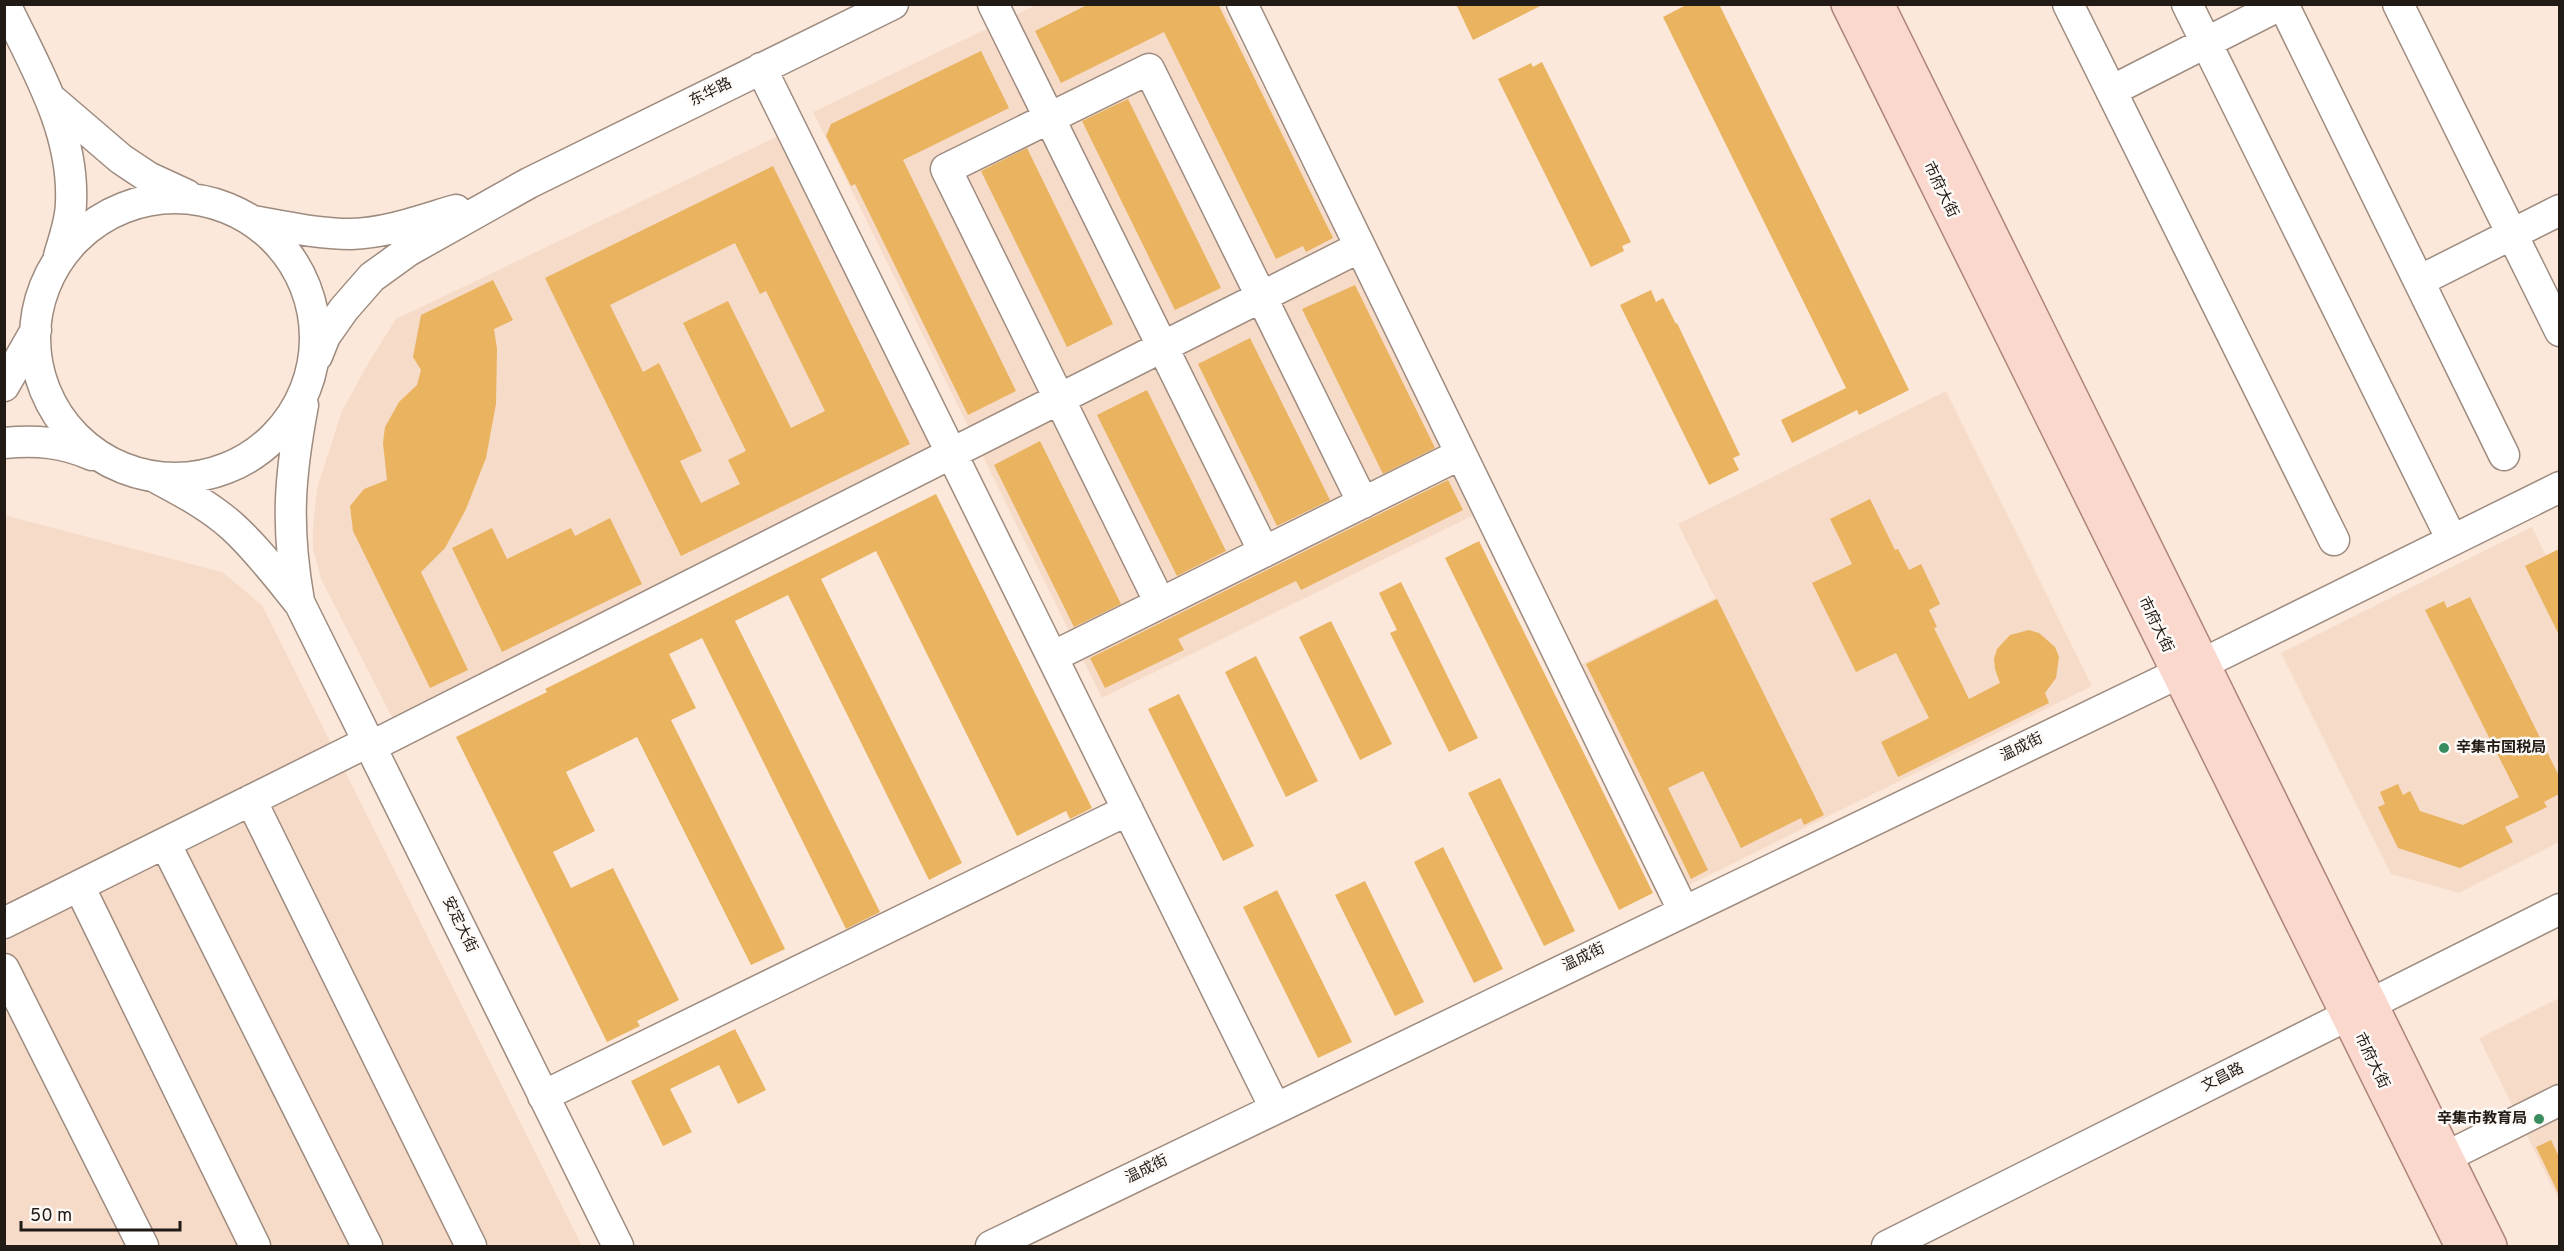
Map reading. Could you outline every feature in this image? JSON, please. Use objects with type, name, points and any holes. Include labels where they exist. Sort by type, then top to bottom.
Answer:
[{"type":"main road","name":"市府大街","points":[[1848,4],[2191,668]]},
{"type":"main road","name":"市府大街","points":[[1876,4],[2191,668],[2359,1010],[2462,1246]]},
{"type":"main road","name":"市府大街","points":[[2359,1010],[2446,1157],[2490,1246]]},
{"type":"street","name":"东华路","points":[[529,183],[893,4]]},
{"type":"street","points":[[993,4],[1264,552]]},
{"type":"street","points":[[1242,4],[1683,910]]},
{"type":"street","points":[[2068,4],[2334,540]]},
{"type":"street","points":[[2187,4],[2452,540]]},
{"type":"street","points":[[2111,91],[2282,4],[2504,455]]},
{"type":"street","points":[[2398,4],[2559,331]]},
{"type":"street","points":[[7,16],[51,99],[70,166],[71,203],[68,226],[39,307],[36,330],[39,364],[49,397],[75,435],[112,462]]},
{"type":"street","points":[[761,68],[1275,1108]]},
{"type":"street","points":[[1160,603],[946,170],[1149,69],[1363,503]]},
{"type":"street","points":[[51,99],[121,159],[148,177],[196,200],[232,210],[251,220],[284,250],[305,287],[315,328],[309,377],[293,459],[289,510],[291,557],[300,604]]},
{"type":"street","points":[[251,220],[324,233],[353,234],[392,229],[468,207],[529,183]]},
{"type":"street","points":[[155,477],[201,476],[224,470],[261,449],[282,428],[299,404],[325,336],[344,309],[372,277],[408,251],[529,183]]},
{"type":"street","points":[[56,264],[86,230],[125,207],[168,198],[196,200]]},
{"type":"street","points":[[2419,282],[2559,210]]},
{"type":"street","points":[[4,923],[369,744],[1360,247]]},
{"type":"street","points":[[4,386],[36,330]]},
{"type":"street","points":[[4,443],[67,444],[133,471],[155,477],[202,502],[233,527],[261,556],[300,604]]},
{"type":"street","points":[[1052,657],[1461,454]]},
{"type":"street","name":"温成街","points":[[991,1246],[1683,910],[2191,668],[2559,487]]},
{"type":"street","name":"安定大街","points":[[300,604],[618,1246]]},
{"type":"street","points":[[251,800],[471,1246]]},
{"type":"street","points":[[543,1096],[1128,810]]},
{"type":"street","points":[[165,843],[367,1246]]},
{"type":"street","points":[[79,886],[255,1246]]},
{"type":"street","name":"文昌路","points":[[1887,1246],[2559,909]]},
{"type":"street","points":[[4,969],[143,1246]]},
{"type":"street","points":[[2446,1157],[2559,1100]]},
{"type":"shaded area","points":[[1036,5],[1222,5],[1474,515],[1102,698],[813,112]]},
{"type":"shaded area","points":[[778,136],[934,454],[393,719],[321,579],[313,549],[313,526],[317,488],[342,411],[396,319]]},
{"type":"shaded area","points":[[1946,391],[2092,686],[1687,886],[1578,666],[1715,598],[1678,524]]},
{"type":"shaded area","points":[[4,515],[222,572],[262,605],[582,1246],[5,1246]]},
{"type":"shaded area","name":"辛集市国税局","points":[[2532,527],[2559,582],[2559,842],[2459,893],[2391,874],[2281,653]]},
{"type":"shaded area","name":"辛集市教育局","points":[[2559,998],[2559,1201],[2479,1038]]},
{"type":"building","points":[[1089,4],[1218,4],[1333,238],[1306,252],[1303,246],[1276,259],[1164,32],[1061,83],[1035,31]]},
{"type":"building","points":[[1456,4],[1544,4],[1473,40]]},
{"type":"building","points":[[1688,4],[1719,4],[1909,390],[1859,415],[1857,410],[1792,443],[1781,420],[1846,388],[1663,17]]},
{"type":"building","points":[[981,51],[1009,108],[903,160],[1016,391],[968,415],[855,184],[851,186],[826,136],[831,124]]},
{"type":"building","points":[[1542,62],[1631,242],[1622,246],[1624,251],[1591,267],[1498,79],[1531,63],[1533,67]]},
{"type":"building","points":[[1128,99],[1221,288],[1175,310],[1082,121]]},
{"type":"building","points":[[1027,148],[1113,324],[1067,347],[981,171]]},
{"type":"building","points":[[773,166],[910,444],[681,556],[545,278]],"holes":[[[735,243],[760,294],[766,291],[825,411],[791,428],[728,301],[683,323],[746,451],[728,460],[740,484],[701,503],[680,461],[702,451],[659,363],[643,372],[610,305]]]},
{"type":"building","points":[[493,280],[513,320],[494,329],[497,349],[496,404],[486,458],[466,509],[445,548],[421,572],[468,670],[430,688],[353,531],[350,506],[364,489],[387,480],[383,443],[385,427],[399,402],[417,385],[421,370],[413,357],[421,315]]},
{"type":"building","points":[[1355,285],[1435,448],[1383,474],[1302,309]]},
{"type":"building","points":[[1651,290],[1656,302],[1663,298],[1677,323],[1740,455],[1733,458],[1739,470],[1709,485],[1620,305]]},
{"type":"building","points":[[1250,338],[1330,500],[1277,526],[1198,364]]},
{"type":"building","points":[[1147,390],[1226,551],[1177,576],[1097,415]]},
{"type":"building","points":[[1040,441],[1121,604],[1074,627],[994,465]]},
{"type":"building","points":[[1448,480],[1463,510],[1301,590],[1296,581],[1178,639],[1184,650],[1105,688],[1090,658]]},
{"type":"building","points":[[936,494],[1092,808],[1070,819],[1066,811],[1017,836],[876,551],[821,579],[962,863],[929,880],[788,595],[735,621],[880,912],[846,929],[702,638],[669,654],[696,708],[671,720],[785,949],[751,965],[637,737],[566,772],[595,831],[553,852],[571,888],[613,868],[679,1000],[637,1021],[640,1026],[607,1042],[456,737],[547,692],[545,689]]},
{"type":"building","points":[[1870,499],[1895,550],[1898,549],[1909,570],[1921,564],[1940,604],[1929,610],[1937,627],[1934,628],[1969,699],[2000,683],[1994,659],[1997,649],[2010,635],[2029,630],[2039,633],[2055,647],[2059,657],[2056,678],[2045,693],[2049,703],[1898,777],[1881,742],[1929,718],[1896,653],[1856,672],[1812,583],[1852,564],[1830,519]]},
{"type":"building","points":[[610,518],[642,584],[502,652],[452,548],[492,528],[507,559],[571,528],[575,536]]},
{"type":"building","points":[[1479,541],[1653,893],[1619,910],[1445,558]]},
{"type":"building","points":[[2559,549],[2559,635],[2525,566]]},
{"type":"building","points":[[1401,582],[1478,738],[1449,752],[1390,633],[1397,630],[1379,593]]},
{"type":"building","points":[[2470,597],[2559,776],[2559,794],[2544,802],[2547,807],[2505,827],[2513,842],[2460,868],[2398,848],[2378,807],[2385,804],[2380,792],[2398,784],[2403,795],[2410,791],[2420,811],[2463,825],[2519,797],[2425,610],[2444,601],[2447,608]]},
{"type":"building","points":[[1717,599],[1824,815],[1804,825],[1801,818],[1741,848],[1703,771],[1668,788],[1708,870],[1691,879],[1586,664]]},
{"type":"building","points":[[1331,621],[1392,744],[1360,760],[1299,637]]},
{"type":"building","points":[[1256,656],[1318,781],[1286,797],[1225,672]]},
{"type":"building","points":[[1179,694],[1254,846],[1223,861],[1148,709]]},
{"type":"building","points":[[1500,778],[1575,931],[1544,946],[1468,793]]},
{"type":"building","points":[[1443,847],[1503,969],[1474,983],[1414,862]]},
{"type":"building","points":[[1365,881],[1424,1002],[1395,1016],[1335,895]]},
{"type":"building","points":[[1277,890],[1352,1042],[1318,1058],[1243,907]]},
{"type":"building","points":[[735,1029],[766,1090],[738,1104],[719,1065],[670,1089],[692,1132],[663,1146],[631,1081]]},
{"type":"building","points":[[2551,1140],[2559,1157],[2559,1195],[2536,1147]]},
{"type":"place","name":"辛集市国税局","points":[[2444,748]]},
{"type":"place","name":"辛集市教育局","points":[[2539,1119]]}]
